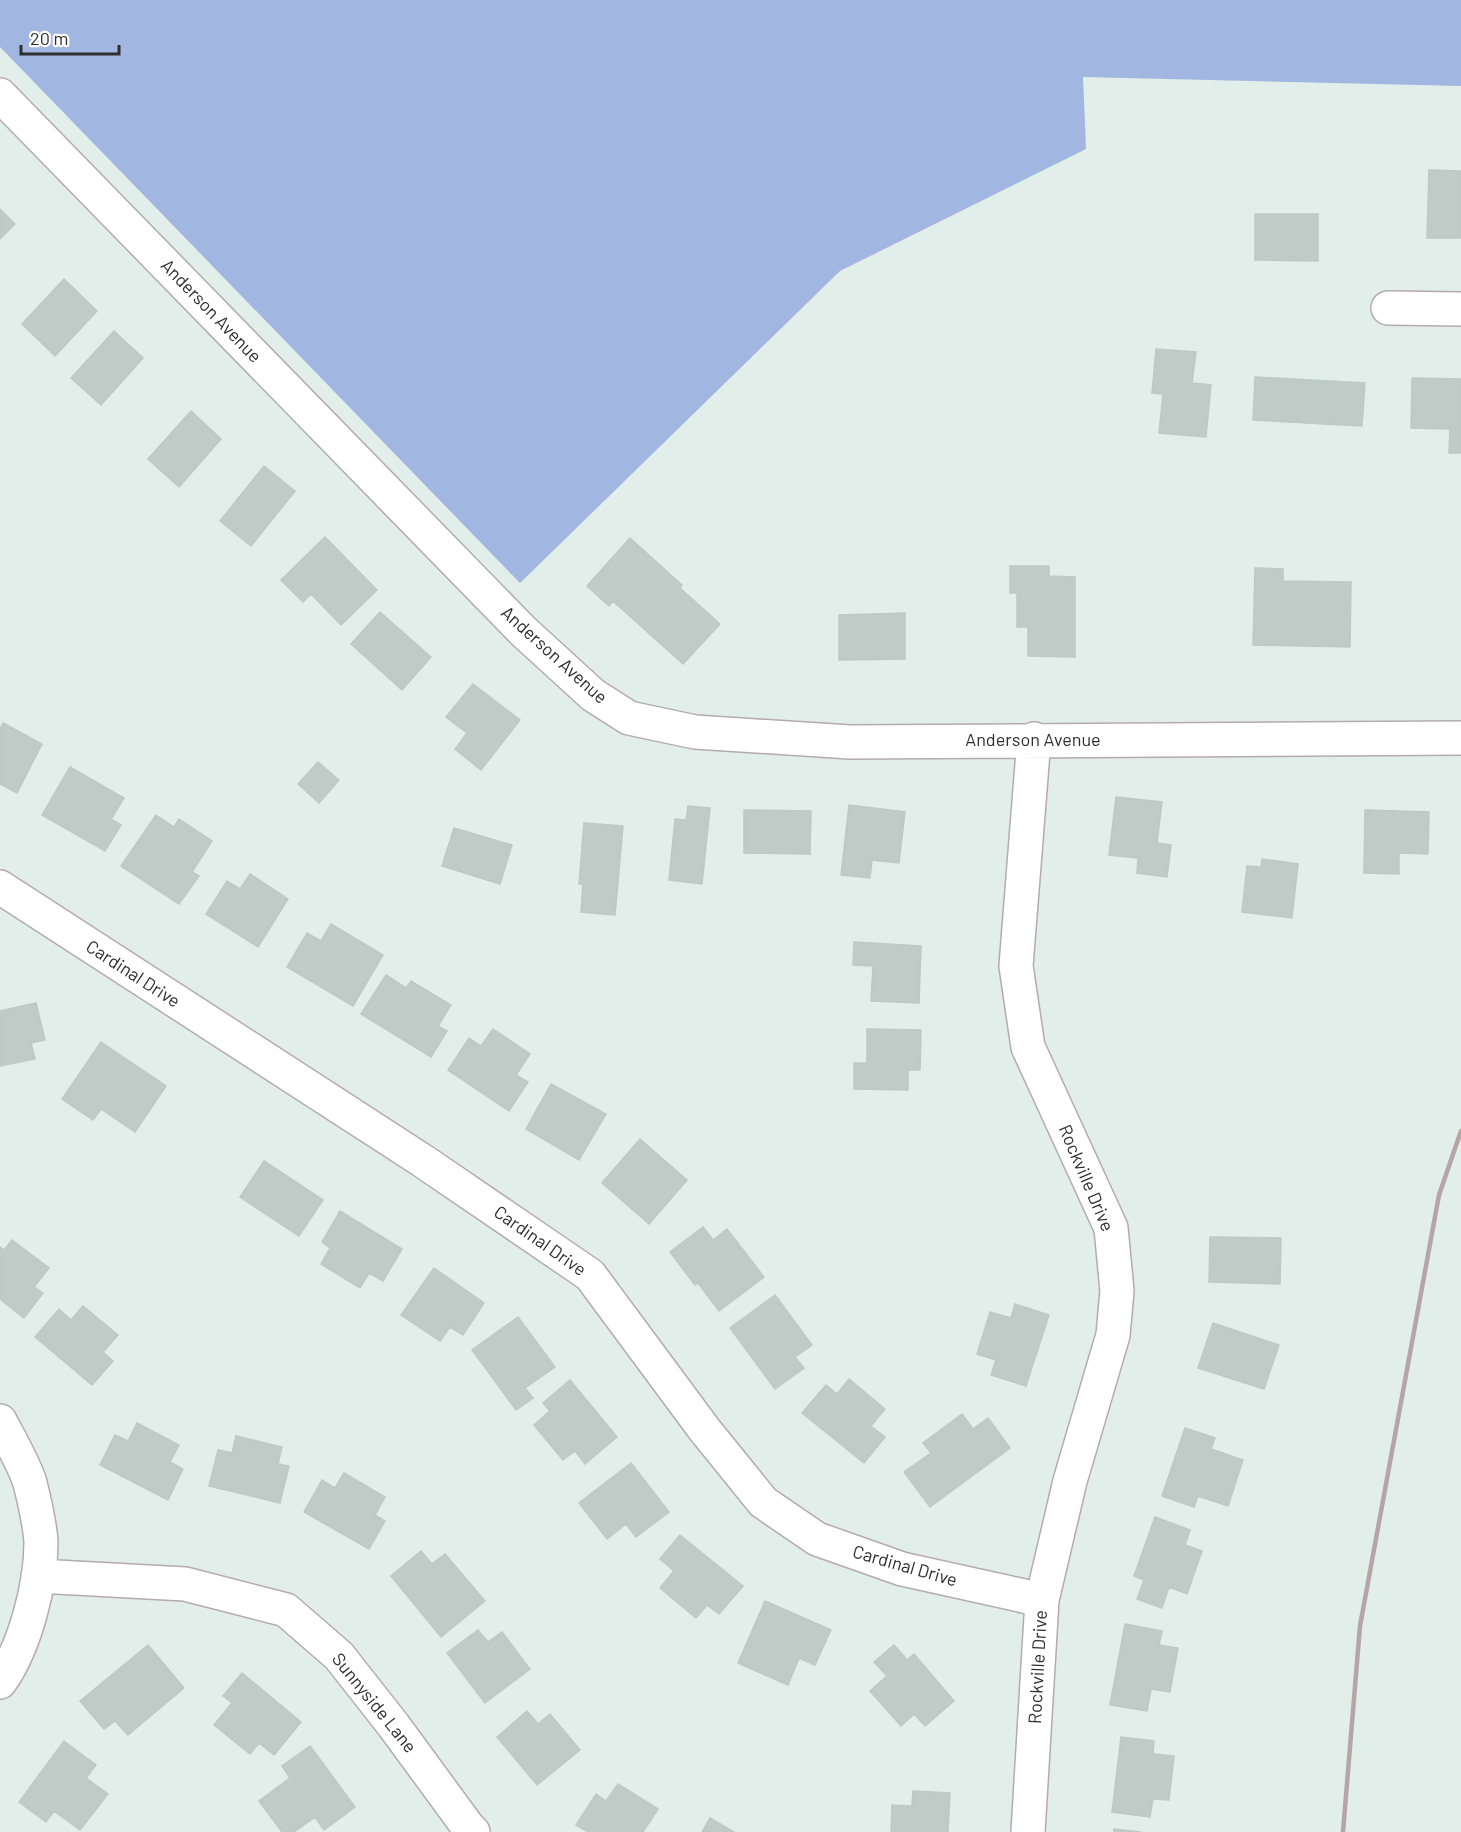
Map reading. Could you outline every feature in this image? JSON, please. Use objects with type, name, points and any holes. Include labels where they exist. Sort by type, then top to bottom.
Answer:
[{"type":"street","name":"Anderson Avenue","points":[[0,95],[523,631],[592,694],[629,718],[695,732],[850,742],[1461,738]]},
{"type":"street","points":[[1388,308],[1461,309]]},
{"type":"street","name":"Rockville Drive","points":[[1028,1832],[1042,1600],[1070,1481],[1113,1335],[1116,1291],[1111,1228],[1028,1047],[1017,977],[1034,740]]},
{"type":"street","name":"Cardinal Drive","points":[[0,887],[423,1161],[590,1275],[704,1430],[763,1502],[808,1533],[817,1539],[902,1569],[1042,1600]]},
{"type":"street","points":[[0,1421],[29,1481],[41,1541],[38,1576],[30,1618],[8,1671],[0,1682]]},
{"type":"street","name":"Sunnyside Lane","points":[[38,1576],[185,1584],[286,1610],[339,1656],[473,1832]]},
{"type":"shaded area","points":[[0,0],[1461,0],[1461,86],[1083,77],[1086,149],[840,271],[520,583],[0,47]]},
{"type":"building","points":[[1429,170],[1461,171],[1461,238],[1427,238]]},
{"type":"building","points":[[0,209],[15,224],[0,239]]},
{"type":"building","points":[[1255,214],[1318,214],[1318,261],[1255,260]]},
{"type":"building","points":[[64,279],[97,311],[55,356],[22,324]]},
{"type":"building","points":[[114,331],[143,358],[101,405],[71,378]]},
{"type":"building","points":[[1156,349],[1196,352],[1192,383],[1211,385],[1206,437],[1159,433],[1163,394],[1152,393]]},
{"type":"building","points":[[1255,377],[1365,383],[1362,426],[1253,420]]},
{"type":"building","points":[[1412,378],[1461,379],[1461,453],[1449,453],[1450,429],[1411,428]]},
{"type":"building","points":[[191,411],[221,439],[179,487],[148,459]]},
{"type":"building","points":[[264,466],[295,491],[251,546],[220,521]]},
{"type":"building","points":[[325,537],[377,590],[341,625],[311,594],[303,602],[281,580]]},
{"type":"building","points":[[630,538],[682,585],[680,588],[720,624],[683,664],[613,601],[609,606],[587,586]]},
{"type":"building","points":[[1010,566],[1049,566],[1049,576],[1075,577],[1075,657],[1028,656],[1028,627],[1017,627],[1017,593],[1010,593]]},
{"type":"building","points":[[1255,568],[1283,569],[1283,581],[1351,582],[1350,647],[1253,645]]},
{"type":"building","points":[[380,612],[431,657],[402,690],[351,644]]},
{"type":"building","points":[[905,613],[905,659],[839,660],[839,615]]},
{"type":"building","points":[[473,684],[520,720],[481,770],[455,749],[467,733],[446,717]]},
{"type":"building","points":[[3,723],[42,744],[17,793],[0,784],[0,729]]},
{"type":"building","points":[[318,762],[339,780],[319,803],[298,784]]},
{"type":"building","points":[[70,767],[124,798],[111,819],[121,825],[105,851],[42,815]]},
{"type":"building","points":[[1116,797],[1162,802],[1157,843],[1171,845],[1167,877],[1137,873],[1138,858],[1109,855]]},
{"type":"building","points":[[849,805],[905,812],[899,863],[872,860],[870,878],[841,875]]},
{"type":"building","points":[[688,806],[710,808],[702,884],[669,880],[675,819],[686,820]]},
{"type":"building","points":[[744,810],[811,811],[810,854],[744,853]]},
{"type":"building","points":[[1365,810],[1429,812],[1428,854],[1399,853],[1399,874],[1364,873]]},
{"type":"building","points":[[156,815],[174,827],[179,819],[212,841],[192,872],[199,876],[179,904],[121,866]]},
{"type":"building","points":[[584,823],[623,826],[615,915],[581,912],[583,884],[579,884]]},
{"type":"building","points":[[454,828],[512,845],[500,884],[442,866]]},
{"type":"building","points":[[1262,859],[1298,864],[1292,918],[1242,912],[1247,866],[1261,867]]},
{"type":"building","points":[[250,874],[288,899],[258,947],[206,914],[227,881],[240,889]]},
{"type":"building","points":[[331,924],[383,955],[353,1006],[287,967],[307,933],[321,941]]},
{"type":"building","points":[[854,942],[921,946],[919,1003],[871,1001],[873,966],[853,965]]},
{"type":"building","points":[[386,975],[406,988],[411,981],[451,1005],[438,1026],[447,1031],[431,1057],[361,1014]]},
{"type":"building","points":[[36,1003],[45,1040],[31,1043],[35,1059],[0,1066],[0,1011]]},
{"type":"building","points":[[493,1029],[530,1054],[516,1075],[528,1082],[509,1111],[448,1070],[469,1038],[481,1046]]},
{"type":"building","points":[[867,1029],[921,1030],[920,1070],[908,1070],[908,1090],[854,1089],[854,1063],[867,1063]]},
{"type":"building","points":[[101,1042],[166,1086],[135,1132],[101,1109],[93,1120],[62,1099]]},
{"type":"building","points":[[551,1084],[606,1114],[579,1160],[526,1129]]},
{"type":"building","points":[[640,1139],[687,1180],[649,1224],[602,1183]]},
{"type":"building","points":[[264,1161],[323,1200],[299,1236],[240,1197]]},
{"type":"building","points":[[340,1211],[402,1249],[383,1281],[369,1273],[360,1288],[321,1264],[330,1248],[322,1242]]},
{"type":"building","points":[[703,1227],[713,1240],[727,1229],[764,1277],[719,1311],[698,1283],[695,1285],[670,1252]]},
{"type":"building","points":[[1210,1237],[1281,1238],[1280,1284],[1209,1282]]},
{"type":"building","points":[[12,1240],[49,1268],[34,1287],[43,1293],[24,1318],[0,1299],[0,1247],[4,1250]]},
{"type":"building","points":[[434,1268],[484,1303],[463,1335],[450,1327],[440,1341],[401,1315]]},
{"type":"building","points":[[775,1295],[812,1345],[795,1357],[804,1368],[775,1389],[730,1328]]},
{"type":"building","points":[[1015,1304],[1049,1315],[1026,1386],[991,1375],[996,1360],[977,1354],[990,1312],[1011,1318]]},
{"type":"building","points":[[83,1306],[118,1335],[103,1352],[113,1361],[92,1385],[35,1337],[59,1309],[71,1320]]},
{"type":"building","points":[[518,1317],[555,1367],[525,1388],[533,1398],[516,1410],[472,1350]]},
{"type":"building","points":[[1213,1323],[1279,1345],[1264,1389],[1198,1368]]},
{"type":"building","points":[[849,1379],[885,1409],[871,1426],[885,1437],[864,1463],[802,1413],[826,1385],[837,1394]]},
{"type":"building","points":[[570,1380],[617,1437],[585,1464],[575,1451],[563,1460],[534,1425],[550,1411],[543,1403]]},
{"type":"building","points":[[962,1414],[973,1429],[988,1418],[1010,1448],[930,1507],[904,1472],[931,1453],[923,1443]]},
{"type":"building","points":[[137,1423],[179,1445],[170,1462],[183,1469],[168,1500],[100,1465],[115,1435],[128,1441]]},
{"type":"building","points":[[1185,1428],[1215,1438],[1211,1449],[1243,1460],[1228,1506],[1198,1496],[1194,1507],[1162,1496]]},
{"type":"building","points":[[236,1436],[282,1447],[278,1464],[289,1466],[280,1503],[209,1486],[218,1450],[232,1453]]},
{"type":"building","points":[[631,1463],[669,1512],[636,1537],[626,1524],[607,1539],[579,1503]]},
{"type":"building","points":[[344,1473],[385,1497],[375,1515],[385,1521],[369,1549],[304,1512],[322,1480],[335,1488]]},
{"type":"building","points":[[1155,1517],[1190,1530],[1185,1545],[1202,1551],[1187,1594],[1169,1587],[1162,1608],[1137,1599],[1144,1580],[1134,1576]]},
{"type":"building","points":[[680,1535],[743,1586],[719,1614],[707,1605],[696,1618],[660,1588],[674,1571],[660,1559]]},
{"type":"building","points":[[421,1551],[432,1564],[445,1554],[485,1601],[441,1637],[391,1576]]},
{"type":"building","points":[[765,1601],[831,1630],[815,1665],[799,1658],[788,1685],[738,1663]]},
{"type":"building","points":[[1125,1624],[1162,1631],[1159,1645],[1178,1648],[1170,1692],[1151,1689],[1147,1711],[1110,1705]]},
{"type":"building","points":[[478,1630],[488,1642],[502,1632],[530,1669],[485,1703],[447,1653]]},
{"type":"building","points":[[148,1645],[184,1688],[128,1735],[115,1721],[104,1729],[80,1701]]},
{"type":"building","points":[[894,1645],[907,1660],[914,1654],[954,1701],[925,1726],[914,1714],[901,1726],[870,1691],[887,1676],[874,1662]]},
{"type":"building","points":[[242,1673],[301,1722],[274,1755],[259,1743],[250,1754],[214,1725],[232,1703],[223,1696]]},
{"type":"building","points":[[527,1711],[538,1724],[550,1714],[580,1750],[537,1785],[497,1737]]},
{"type":"building","points":[[1121,1737],[1154,1741],[1153,1754],[1174,1756],[1169,1800],[1153,1799],[1150,1817],[1112,1812]]},
{"type":"building","points":[[64,1741],[96,1765],[86,1778],[108,1794],[80,1830],[54,1811],[46,1822],[19,1802]]},
{"type":"building","points":[[310,1746],[355,1807],[324,1830],[315,1817],[294,1832],[282,1832],[259,1801],[290,1778],[282,1766]]},
{"type":"building","points":[[618,1784],[658,1809],[643,1832],[588,1832],[576,1825],[596,1794],[606,1801]]},
{"type":"building","points":[[913,1791],[950,1793],[948,1832],[891,1832],[892,1805],[912,1806]]},
{"type":"building","points":[[710,1818],[734,1832],[702,1832]]},
{"type":"building","points":[[1114,1829],[1141,1832],[1114,1832]]},
{"type":"railway","points":[[1343,1832],[1360,1626],[1439,1195],[1461,1131]]}]
